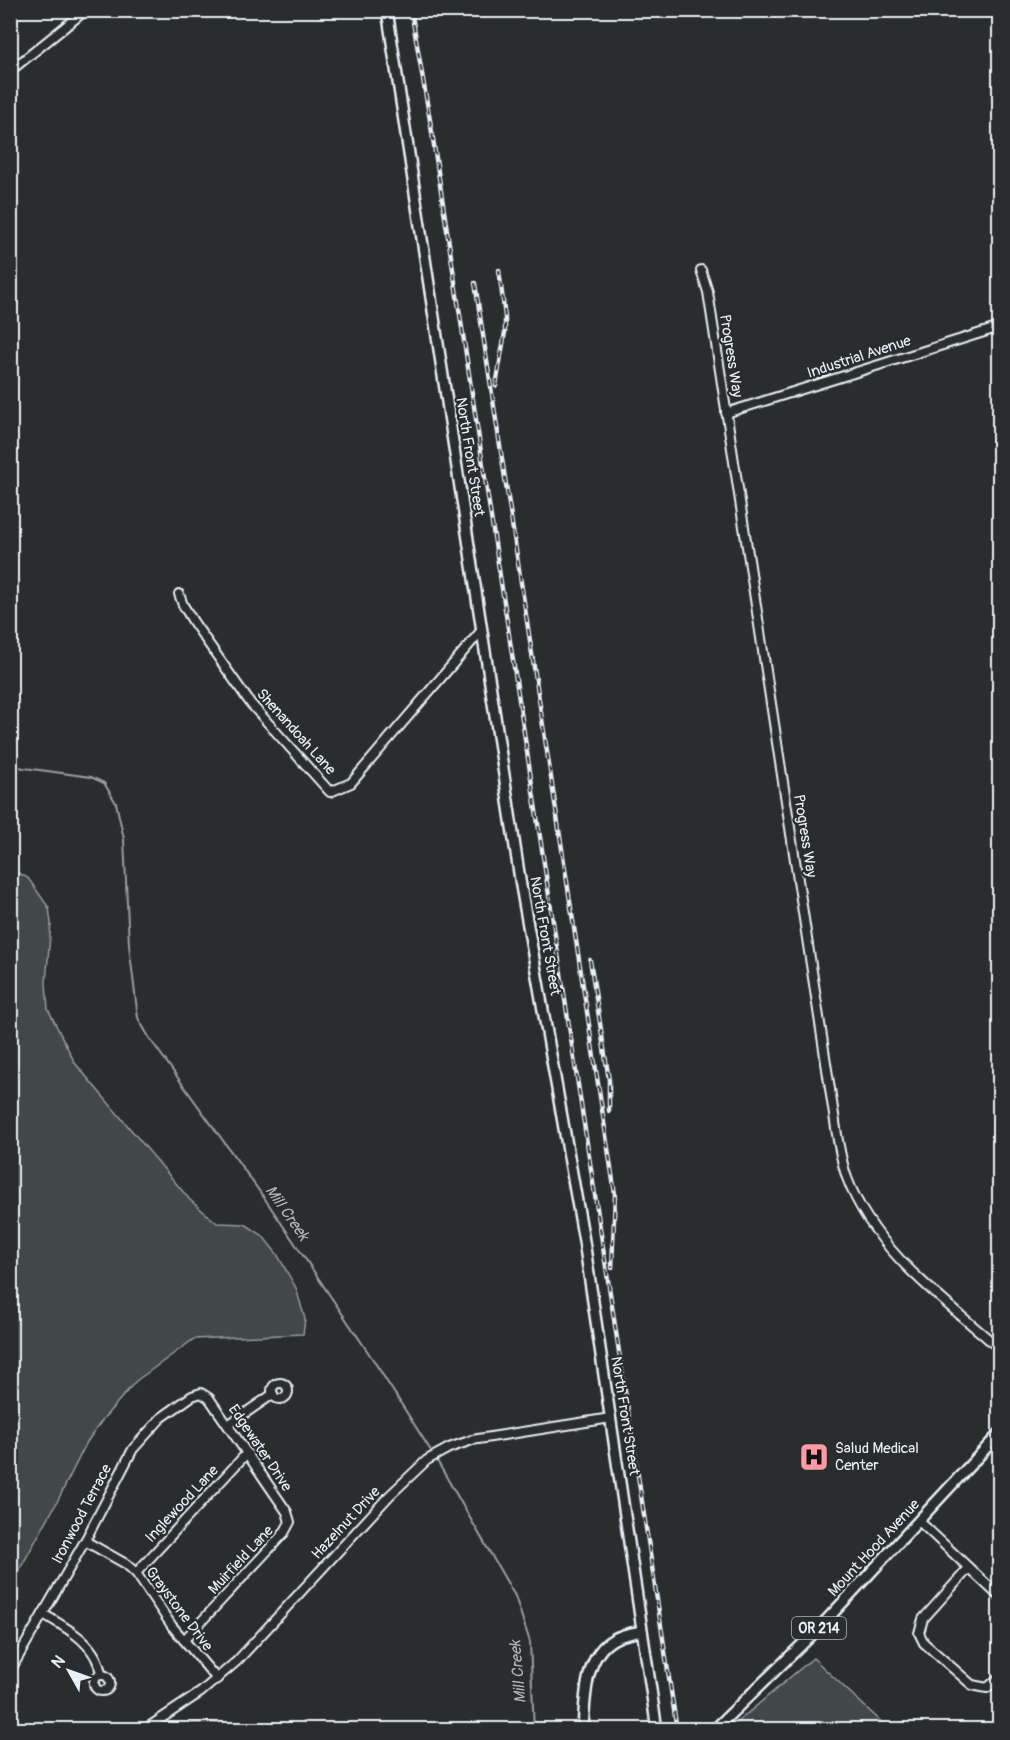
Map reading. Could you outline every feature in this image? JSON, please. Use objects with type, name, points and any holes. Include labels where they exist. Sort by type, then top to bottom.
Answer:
[{"type":"main road","name":"North Front Street","points":[[387,10],[481,631],[538,984],[582,1234],[657,1730]]},
{"type":"main road","name":"Mount Hood Avenue","points":[[714,1730],[820,1627],[999,1433]]},
{"type":"main road","points":[[583,1730],[586,1687],[599,1654],[614,1639],[642,1631]]},
{"type":"street","points":[[10,71],[86,10]]},
{"type":"street","name":"Progress Way","points":[[701,270],[708,292],[844,1168],[861,1207],[887,1246],[905,1265],[999,1349]]},
{"type":"street","name":"Industrial Avenue","points":[[726,413],[999,327]]},
{"type":"street","name":"Shenandoah Lane","points":[[179,594],[194,623],[251,704],[330,792],[351,783],[481,631]]},
{"type":"street","name":"Edgewater Drive","points":[[201,1393],[209,1398],[228,1425],[287,1512],[290,1522]]},
{"type":"street","name":"Ironwood Terrace","points":[[10,1671],[85,1541],[125,1462],[138,1442],[171,1410],[192,1396],[201,1393]]},
{"type":"street","points":[[228,1425],[273,1394]]},
{"type":"street","name":"Hazelnut Drive","points":[[144,1730],[175,1711],[217,1679],[247,1651],[389,1496],[428,1460],[472,1440],[611,1418]]},
{"type":"street","name":"Inglewood Lane","points":[[136,1573],[247,1453]]},
{"type":"street","points":[[919,1521],[999,1597]]},
{"type":"street","name":"Muirfield Lane","points":[[184,1640],[284,1533],[290,1522]]},
{"type":"street","name":"Graystone Drive","points":[[85,1541],[126,1564],[136,1573],[167,1619],[217,1679]]},
{"type":"street","points":[[968,1569],[923,1619],[919,1633],[924,1643],[972,1685],[987,1688],[999,1677]]},
{"type":"street","points":[[43,1614],[69,1629],[83,1641],[100,1665],[101,1675]]},
{"type":"street","points":[[10,1720],[17,1730]]},
{"type":"shaded area","points":[[11,869],[28,878],[49,908],[51,923],[46,983],[48,1009],[75,1063],[190,1200],[217,1223],[245,1224],[262,1235],[277,1254],[296,1288],[305,1319],[303,1334],[194,1339],[136,1381],[103,1419],[87,1442],[11,1585]]},
{"type":"shaded area","points":[[813,1658],[889,1729],[729,1729]]},
{"type":"shaded area","points":[[212,1722],[237,1729],[177,1729],[194,1723]]},
{"type":"waterway","name":"Mill Creek","points":[[10,766],[91,777],[104,783],[116,803],[124,839],[129,945],[138,1018],[150,1039],[265,1199],[372,1358],[433,1454]]},
{"type":"waterway","name":"Mill Creek","points":[[436,1459],[515,1596],[530,1642],[534,1730]]},
{"type":"railway","points":[[411,10],[431,126],[677,1730]]},
{"type":"railway","points":[[496,386],[505,332],[499,270]]},
{"type":"railway","points":[[475,283],[615,1194],[612,1268]]},
{"type":"railway","points":[[590,960],[609,1080],[609,1111]]},
{"type":"place","name":"Salud Medical Center","points":[[814,1457]]}]
